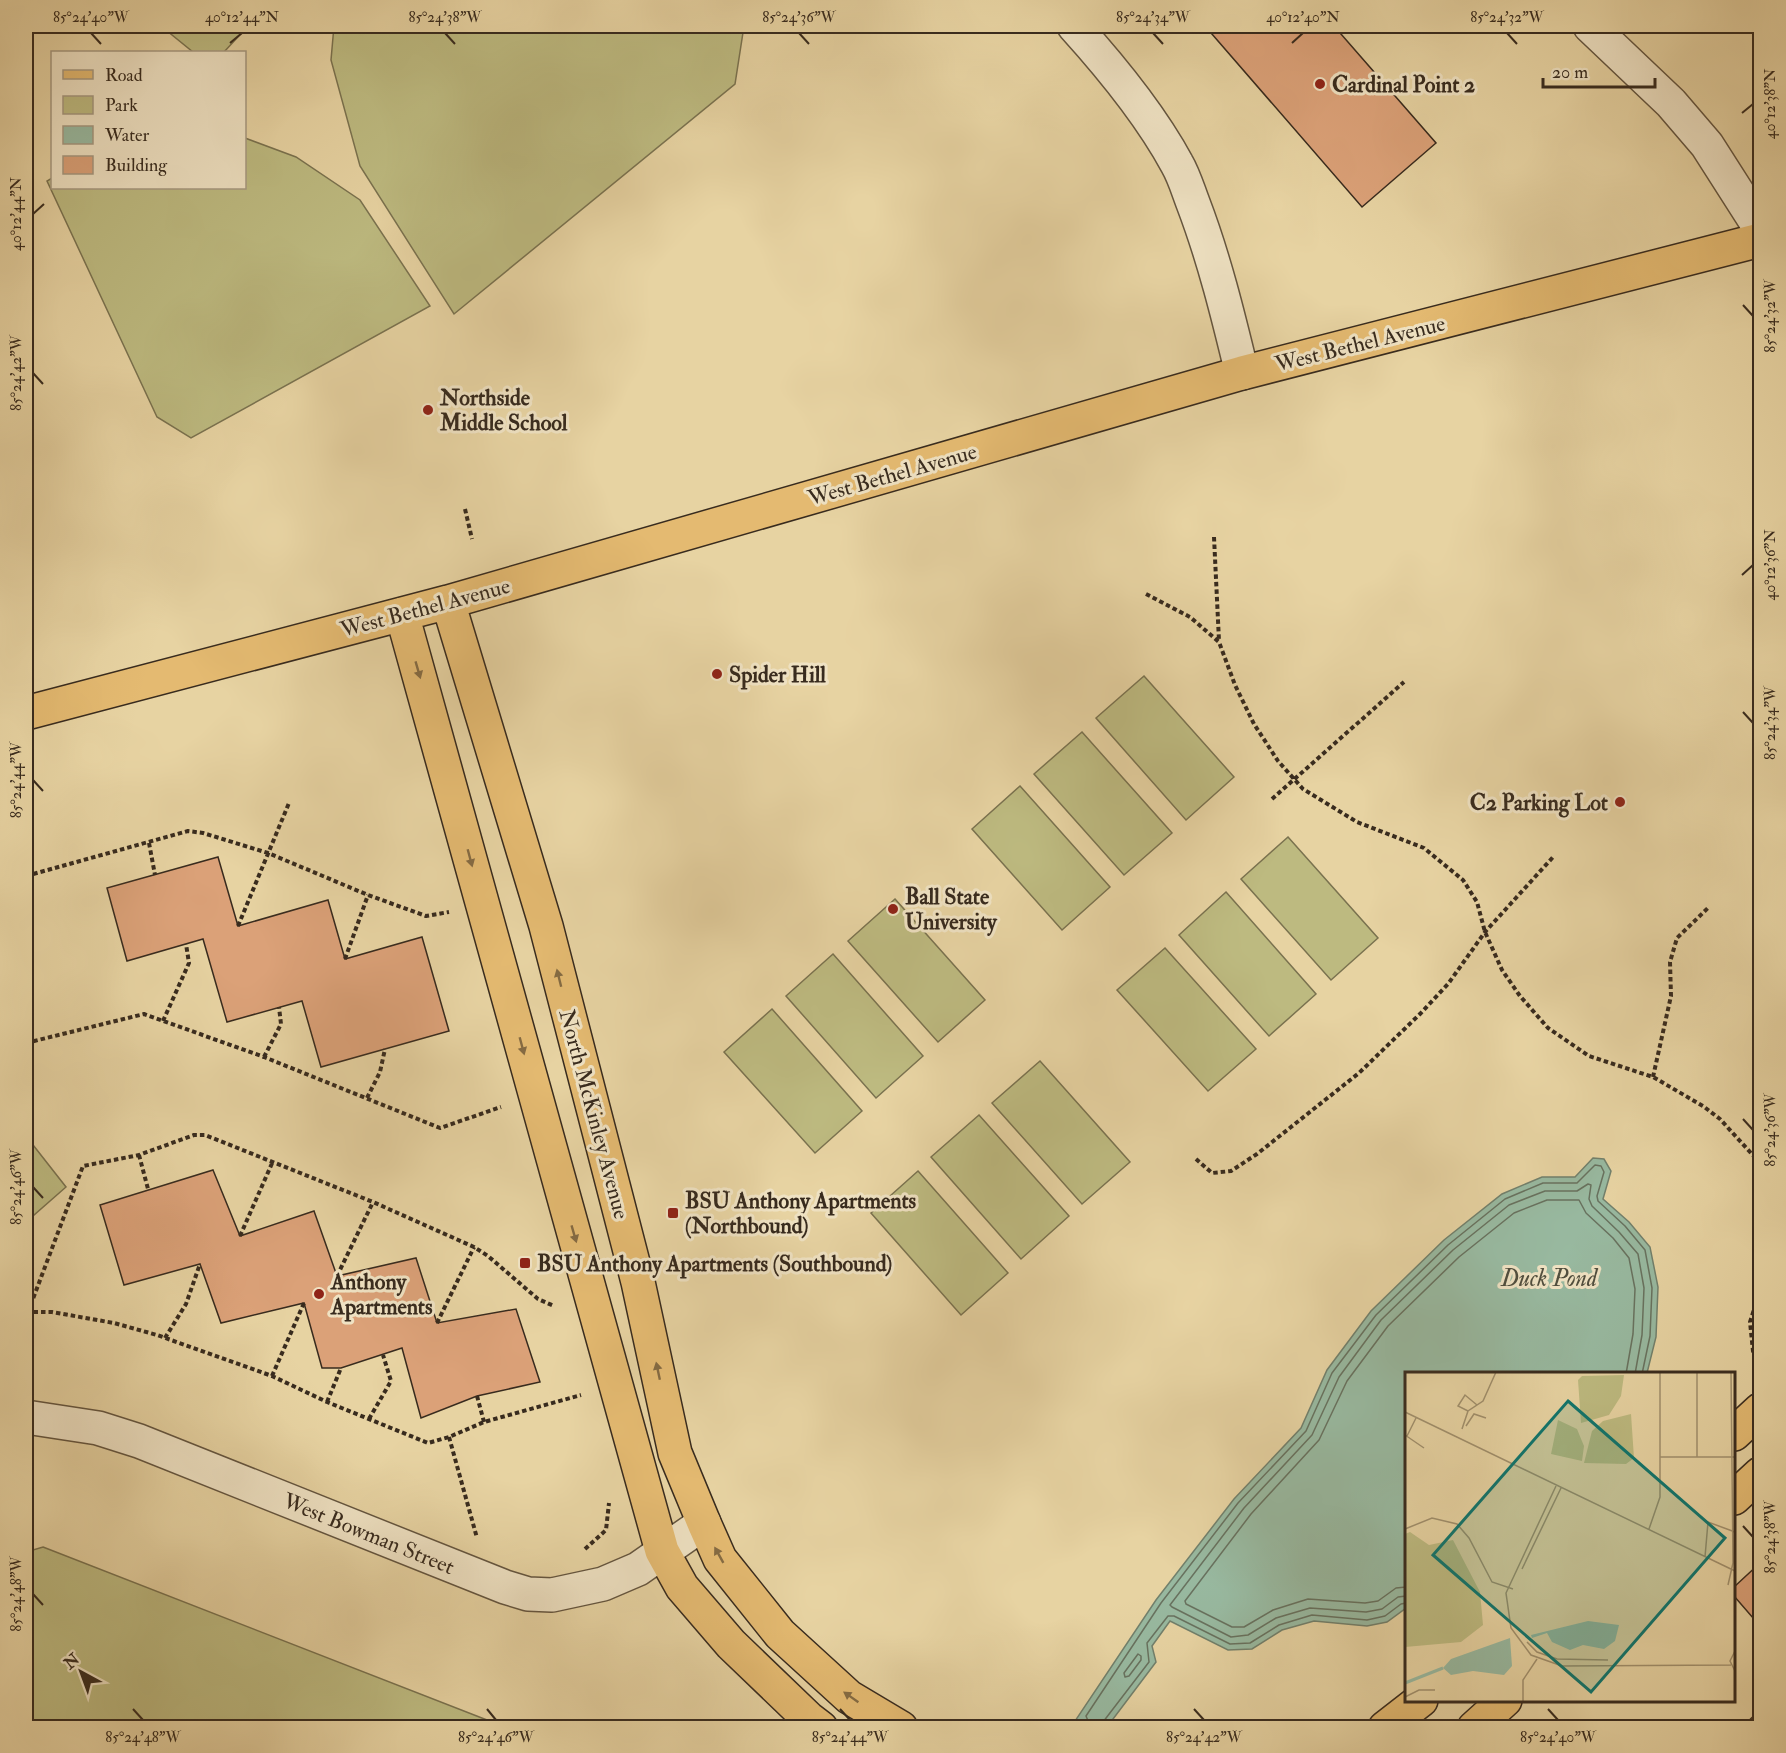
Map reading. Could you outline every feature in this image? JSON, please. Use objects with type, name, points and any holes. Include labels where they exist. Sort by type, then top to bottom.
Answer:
[{"type":"main road","name":"West Bethel Avenue","points":[[26,713],[448,602],[1242,374],[1761,240]]},
{"type":"main road","name":"North McKinley Avenue","points":[[448,602],[546,926],[638,1282],[675,1453],[720,1559],[780,1634],[849,1697],[901,1728]]},
{"type":"main road","points":[[402,614],[662,1551],[682,1587],[731,1644],[821,1728]]},
{"type":"main road","points":[[1735,1433],[1761,1410]]},
{"type":"main road","points":[[1735,1497],[1761,1474]]},
{"type":"main road","points":[[1385,1728],[1420,1702]]},
{"type":"main road","points":[[1474,1728],[1504,1702]]},
{"type":"street","points":[[1074,26],[1140,105],[1178,165],[1222,288],[1242,374]]},
{"type":"street","points":[[1590,26],[1671,103],[1707,144],[1761,228]]},
{"type":"street","name":"West Bowman Street","points":[[26,1417],[98,1428],[139,1441],[505,1587],[528,1594],[552,1595],[603,1584],[638,1569],[704,1523]]},
{"type":"path","points":[[465,509],[472,539]]},
{"type":"path","points":[[1214,537],[1219,642],[1235,685],[1254,724],[1278,761],[1303,789],[1326,805],[1357,822],[1424,848],[1463,880],[1477,902],[1485,932],[1502,970],[1520,996],[1548,1028],[1588,1056],[1653,1077],[1703,1106],[1720,1119],[1761,1163]]},
{"type":"path","points":[[1146,594],[1190,617],[1219,642]]},
{"type":"path","points":[[1272,799],[1404,682]]},
{"type":"path","points":[[238,926],[289,803]]},
{"type":"path","points":[[26,876],[188,831],[203,832],[268,854],[426,916],[450,912]]},
{"type":"path","points":[[149,843],[155,875]]},
{"type":"path","points":[[1196,1159],[1212,1173],[1232,1171],[1257,1154],[1359,1073],[1448,984],[1485,932],[1554,856]]},
{"type":"path","points":[[345,959],[368,894]]},
{"type":"path","points":[[1653,1077],[1671,996],[1670,962],[1677,938],[1709,907]]},
{"type":"path","points":[[163,1021],[189,963],[186,944]]},
{"type":"path","points":[[264,1057],[281,1024],[279,1007]]},
{"type":"path","points":[[26,1043],[144,1014],[264,1057],[440,1128],[511,1104]]},
{"type":"path","points":[[367,1098],[380,1072],[385,1049]]},
{"type":"path","points":[[554,1305],[538,1299],[488,1256],[474,1247],[373,1202],[205,1134],[194,1135],[139,1155],[83,1166],[27,1312],[52,1312],[114,1323],[165,1338],[272,1376],[327,1402],[428,1443],[484,1422],[585,1394]]},
{"type":"path","points":[[139,1155],[148,1189]]},
{"type":"path","points":[[240,1236],[273,1161]]},
{"type":"path","points":[[338,1276],[373,1202]]},
{"type":"path","points":[[437,1323],[474,1247]]},
{"type":"path","points":[[165,1338],[186,1304],[200,1264]]},
{"type":"path","points":[[1761,1291],[1750,1322],[1753,1351],[1761,1378]]},
{"type":"path","points":[[552,1294],[558,1317]]},
{"type":"path","points":[[272,1376],[304,1303]]},
{"type":"path","points":[[369,1419],[391,1381],[383,1355]]},
{"type":"path","points":[[327,1402],[341,1368]]},
{"type":"path","points":[[477,1396],[484,1422]]},
{"type":"path","points":[[449,1437],[480,1548]]},
{"type":"path","points":[[578,1555],[606,1530],[609,1497]]},
{"type":"green space","points":[[161,26],[248,26],[225,51],[192,51]]},
{"type":"green space","points":[[334,26],[744,26],[735,84],[454,314],[360,166],[331,60]]},
{"type":"green space","points":[[246,138],[296,157],[360,200],[430,306],[191,438],[157,417],[47,181],[51,179],[51,189],[246,189]]},
{"type":"green space","points":[[1144,676],[1234,777],[1186,820],[1096,718]]},
{"type":"green space","points":[[1082,732],[1172,833],[1124,875],[1034,774]]},
{"type":"green space","points":[[1020,786],[1110,887],[1062,930],[972,829]]},
{"type":"green space","points":[[1288,837],[1378,938],[1331,980],[1241,879]]},
{"type":"green space","points":[[1226,892],[1316,994],[1269,1036],[1179,935]]},
{"type":"green space","points":[[895,899],[985,1000],[938,1042],[848,941]]},
{"type":"green space","points":[[1165,948],[1256,1049],[1208,1091],[1117,990]]},
{"type":"green space","points":[[833,954],[923,1056],[876,1098],[786,996]]},
{"type":"green space","points":[[772,1009],[862,1111],[815,1153],[724,1052]]},
{"type":"green space","points":[[1040,1061],[1130,1162],[1082,1204],[992,1103]]},
{"type":"green space","points":[[979,1115],[1069,1216],[1021,1259],[931,1157]]},
{"type":"green space","points":[[26,1136],[66,1187],[26,1222]]},
{"type":"green space","points":[[918,1171],[1008,1273],[961,1315],[871,1213]]},
{"type":"green space","points":[[43,1547],[505,1727],[26,1727],[26,1552]]},
{"type":"water","name":"Duck Pond","points":[[1593,1158],[1604,1159],[1611,1171],[1603,1199],[1629,1222],[1650,1247],[1658,1287],[1656,1337],[1647,1372],[1405,1372],[1405,1609],[1387,1622],[1367,1626],[1314,1621],[1282,1630],[1252,1649],[1228,1650],[1170,1621],[1152,1646],[1156,1662],[1107,1727],[1092,1727],[1075,1721],[1156,1600],[1234,1499],[1301,1428],[1327,1370],[1371,1311],[1444,1240],[1502,1194],[1542,1177],[1575,1177]]},
{"type":"building","name":"Cardinal Point 2","points":[[1205,26],[1334,26],[1436,143],[1362,207]]},
{"type":"building","points":[[218,857],[238,926],[328,900],[345,959],[422,937],[449,1031],[321,1067],[302,1001],[227,1022],[203,939],[127,961],[107,888]]},
{"type":"building","name":"Anthony Apartments","points":[[213,1170],[240,1236],[314,1211],[337,1276],[416,1258],[437,1323],[516,1309],[540,1382],[477,1396],[421,1418],[402,1348],[341,1368],[322,1368],[304,1303],[221,1323],[200,1264],[124,1285],[100,1205]]},
{"type":"building","points":[[1760,1563],[1760,1626],[1735,1597],[1735,1586]]},
{"type":"building","points":[[1760,1710],[1760,1728],[1741,1728]]},
{"type":"place","name":"Cardinal Point 2","points":[[1320,84]]},
{"type":"place","name":"Northside Middle School","points":[[428,410]]},
{"type":"place","name":"Spider Hill","points":[[717,674]]},
{"type":"place","name":"C2 Parking Lot","points":[[1620,802]]},
{"type":"place","name":"Ball State University","points":[[893,909]]},
{"type":"place","name":"BSU Anthony Apartments (Northbound)","points":[[673,1213]]},
{"type":"place","name":"BSU Anthony Apartments (Southbound)","points":[[525,1263]]},
{"type":"place","name":"Anthony Apartments","points":[[319,1294]]}]
